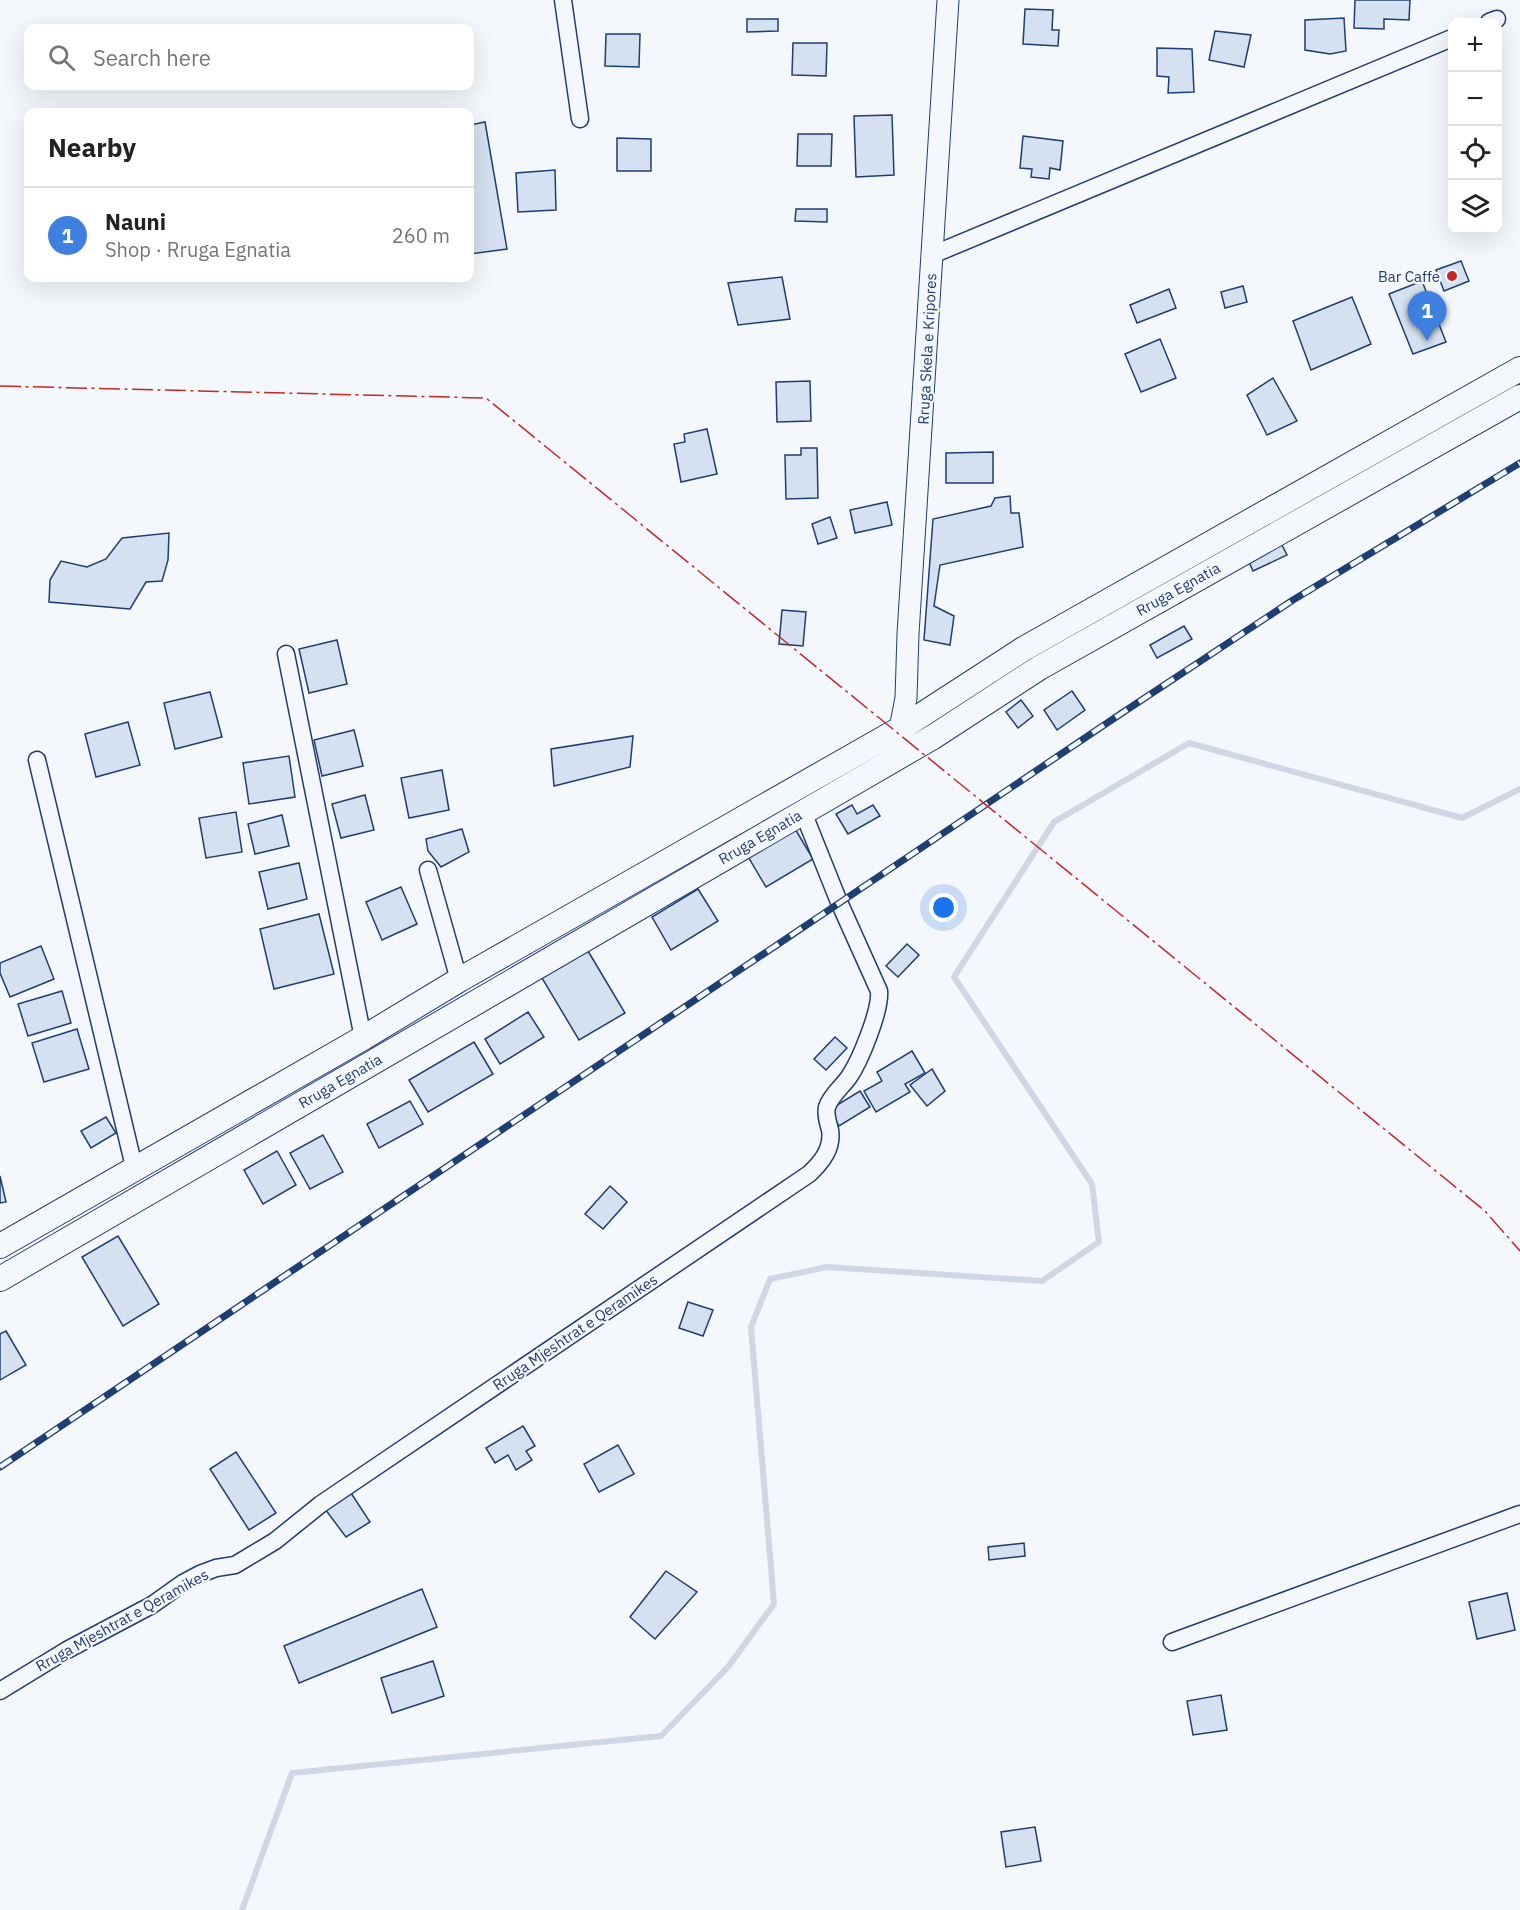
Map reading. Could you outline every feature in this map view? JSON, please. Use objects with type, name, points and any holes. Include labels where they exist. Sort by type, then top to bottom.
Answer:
[{"type":"main road","name":"Rruga Egnatia","points":[[0,1279],[803,812],[905,739],[914,706],[1025,648],[1520,369]]},
{"type":"main road","name":"Rruga Egnatia","points":[[0,1246],[135,1171],[459,980],[905,739],[933,736],[1039,668],[1520,397]]},
{"type":"street","points":[[563,0],[580,119]]},
{"type":"street","name":"Rruga Skela e Kripores","points":[[914,706],[908,634],[948,0]]},
{"type":"street","points":[[932,255],[1448,40]]},
{"type":"street","points":[[286,654],[363,1038]]},
{"type":"street","points":[[914,706],[933,736]]},
{"type":"street","points":[[37,760],[135,1171]]},
{"type":"street","name":"Rruga Mjeshtrat e Qeramikes","points":[[0,1691],[67,1650],[153,1605],[183,1583],[208,1571],[235,1566],[265,1547],[321,1504],[810,1174],[821,1163],[827,1153],[830,1140],[826,1116],[827,1107],[858,1060],[880,1002],[879,991],[839,902],[803,812]]},
{"type":"street","points":[[428,870],[459,980]]},
{"type":"street","points":[[1172,1642],[1520,1514]]},
{"type":"building","points":[[1355,0],[1410,0],[1409,20],[1384,19],[1384,29],[1354,28]]},
{"type":"building","points":[[1025,9],[1053,10],[1052,30],[1059,30],[1058,46],[1023,44]]},
{"type":"building","points":[[1344,18],[1346,51],[1330,54],[1305,50],[1305,20]]},
{"type":"building","points":[[747,19],[778,19],[778,31],[747,32]]},
{"type":"building","points":[[1215,31],[1251,35],[1244,67],[1209,60]]},
{"type":"building","points":[[606,34],[640,34],[639,67],[605,66]]},
{"type":"building","points":[[793,43],[827,43],[826,76],[792,75]]},
{"type":"building","points":[[1157,48],[1192,49],[1194,92],[1168,93],[1169,77],[1157,76]]},
{"type":"building","points":[[892,115],[894,175],[856,177],[854,116]]},
{"type":"building","points":[[485,122],[507,249],[474,253],[474,124]]},
{"type":"building","points":[[798,134],[832,134],[831,166],[797,166]]},
{"type":"building","points":[[1023,136],[1063,141],[1060,170],[1050,168],[1049,179],[1031,177],[1032,169],[1020,168]]},
{"type":"building","points":[[617,138],[651,139],[651,171],[617,171]]},
{"type":"building","points":[[555,170],[556,210],[518,212],[516,173]]},
{"type":"building","points":[[796,209],[827,209],[827,222],[795,221]]},
{"type":"building","name":"Bar Caffe","points":[[1461,261],[1469,281],[1444,291],[1436,270]]},
{"type":"building","points":[[782,277],[790,319],[738,325],[728,283]]},
{"type":"building","points":[[1422,281],[1446,342],[1413,354],[1389,294]]},
{"type":"building","points":[[1243,286],[1247,302],[1225,308],[1221,292]]},
{"type":"building","points":[[1169,289],[1176,308],[1137,323],[1130,305]]},
{"type":"building","points":[[1352,297],[1371,344],[1311,370],[1293,321]]},
{"type":"building","points":[[1160,339],[1176,378],[1141,392],[1125,354]]},
{"type":"building","points":[[1273,378],[1297,421],[1267,435],[1247,395]]},
{"type":"building","points":[[810,381],[811,421],[777,422],[776,382]]},
{"type":"building","points":[[707,429],[717,474],[681,482],[674,444],[685,442],[684,434]]},
{"type":"building","points":[[801,448],[817,448],[818,498],[786,499],[785,455],[801,455]]},
{"type":"building","points":[[993,452],[993,483],[946,483],[946,453]]},
{"type":"building","points":[[1010,496],[1011,513],[1019,513],[1023,547],[940,565],[934,606],[954,616],[950,645],[924,640],[933,519],[991,506],[995,498]]},
{"type":"building","points":[[887,502],[892,525],[855,533],[850,510]]},
{"type":"building","points":[[830,517],[837,538],[818,544],[812,524]]},
{"type":"building","points":[[169,533],[168,560],[162,581],[146,582],[130,609],[49,602],[50,580],[61,561],[87,567],[106,559],[122,538]]},
{"type":"building","points":[[1279,539],[1287,555],[1253,571],[1246,555]]},
{"type":"building","points":[[782,610],[806,612],[803,646],[779,644]]},
{"type":"building","points":[[1184,626],[1192,639],[1157,658],[1150,645]]},
{"type":"building","points":[[337,640],[347,684],[309,693],[299,649]]},
{"type":"building","points":[[1072,691],[1085,710],[1057,730],[1044,710]]},
{"type":"building","points":[[210,692],[222,737],[175,749],[164,703]]},
{"type":"building","points":[[1021,700],[1033,716],[1018,728],[1006,712]]},
{"type":"building","points":[[128,722],[140,765],[96,777],[85,734]]},
{"type":"building","points":[[354,730],[363,766],[322,776],[314,740]]},
{"type":"building","points":[[633,736],[630,767],[554,786],[551,749]]},
{"type":"building","points":[[289,756],[295,797],[249,804],[243,763]]},
{"type":"building","points":[[442,770],[449,810],[409,818],[401,778]]},
{"type":"building","points":[[365,795],[374,830],[341,838],[332,804]]},
{"type":"building","points":[[852,805],[857,814],[873,805],[880,816],[848,834],[836,814]]},
{"type":"building","points":[[236,812],[242,852],[206,858],[199,818]]},
{"type":"building","points":[[282,815],[289,846],[255,854],[248,824]]},
{"type":"building","points":[[794,827],[813,859],[766,887],[747,855]]},
{"type":"building","points":[[462,829],[469,852],[441,867],[428,851],[426,839]]},
{"type":"building","points":[[299,863],[307,899],[268,909],[259,872]]},
{"type":"building","points":[[401,887],[417,924],[382,940],[366,902]]},
{"type":"building","points":[[698,889],[718,921],[671,950],[652,917]]},
{"type":"building","points":[[319,914],[334,974],[274,989],[260,929]]},
{"type":"building","points":[[907,944],[919,955],[898,977],[886,966]]},
{"type":"building","points":[[41,946],[54,979],[10,997],[0,973],[0,963]]},
{"type":"building","points":[[588,951],[625,1013],[579,1040],[542,978]]},
{"type":"building","points":[[62,991],[71,1023],[28,1036],[18,1004]]},
{"type":"building","points":[[528,1012],[544,1037],[500,1064],[485,1039]]},
{"type":"building","points":[[77,1029],[89,1069],[44,1082],[32,1043]]},
{"type":"building","points":[[835,1037],[847,1048],[826,1070],[814,1059]]},
{"type":"building","points":[[474,1042],[493,1074],[428,1112],[409,1080]]},
{"type":"building","points":[[912,1051],[925,1073],[905,1084],[910,1092],[876,1112],[864,1091],[882,1081],[877,1072]]},
{"type":"building","points":[[932,1069],[945,1091],[927,1106],[910,1085]]},
{"type":"building","points":[[860,1091],[870,1107],[839,1126],[829,1110]]},
{"type":"building","points":[[410,1101],[423,1124],[379,1148],[367,1124]]},
{"type":"building","points":[[106,1117],[116,1133],[91,1148],[81,1131]]},
{"type":"building","points":[[323,1135],[343,1172],[310,1189],[290,1153]]},
{"type":"building","points":[[277,1151],[296,1185],[263,1204],[244,1170]]},
{"type":"building","points":[[0,1176],[6,1202],[0,1203]]},
{"type":"building","points":[[610,1186],[627,1202],[603,1229],[585,1214]]},
{"type":"building","points":[[118,1236],[159,1304],[123,1326],[82,1257]]},
{"type":"building","points":[[688,1302],[713,1310],[703,1336],[679,1328]]},
{"type":"building","points":[[6,1331],[26,1365],[0,1380],[0,1334]]},
{"type":"building","points":[[523,1426],[535,1446],[526,1451],[532,1460],[516,1470],[508,1455],[495,1463],[486,1448]]},
{"type":"building","points":[[618,1445],[634,1474],[599,1492],[584,1464]]},
{"type":"building","points":[[236,1452],[276,1513],[249,1530],[210,1469]]},
{"type":"building","points":[[351,1493],[370,1522],[346,1537],[325,1509]]},
{"type":"building","points":[[1024,1543],[1025,1556],[989,1560],[988,1547]]},
{"type":"building","points":[[666,1571],[697,1592],[655,1639],[630,1617]]},
{"type":"building","points":[[422,1589],[437,1627],[299,1683],[284,1646]]},
{"type":"building","points":[[1507,1593],[1515,1630],[1477,1639],[1469,1602]]},
{"type":"building","points":[[433,1661],[444,1696],[392,1713],[381,1678]]},
{"type":"building","points":[[1221,1695],[1227,1730],[1193,1735],[1187,1701]]},
{"type":"building","points":[[1035,1827],[1041,1861],[1006,1867],[1001,1832]]},
{"type":"waterway","points":[[242,1910],[292,1773],[661,1736],[728,1667],[774,1604],[751,1327],[770,1279],[827,1267],[1042,1281],[1099,1242],[1092,1184],[954,977],[1054,822],[1189,743],[1462,818],[1520,789]]},
{"type":"railway","points":[[0,1467],[1293,600],[1520,463]]},
{"type":"power","points":[[0,386],[486,398],[1485,1211],[1520,1251]]},
{"type":"place","name":"Bar Caffe","points":[[1452,276]]},
{"type":"place","name":"Nauni","points":[[1427,341]]}]
